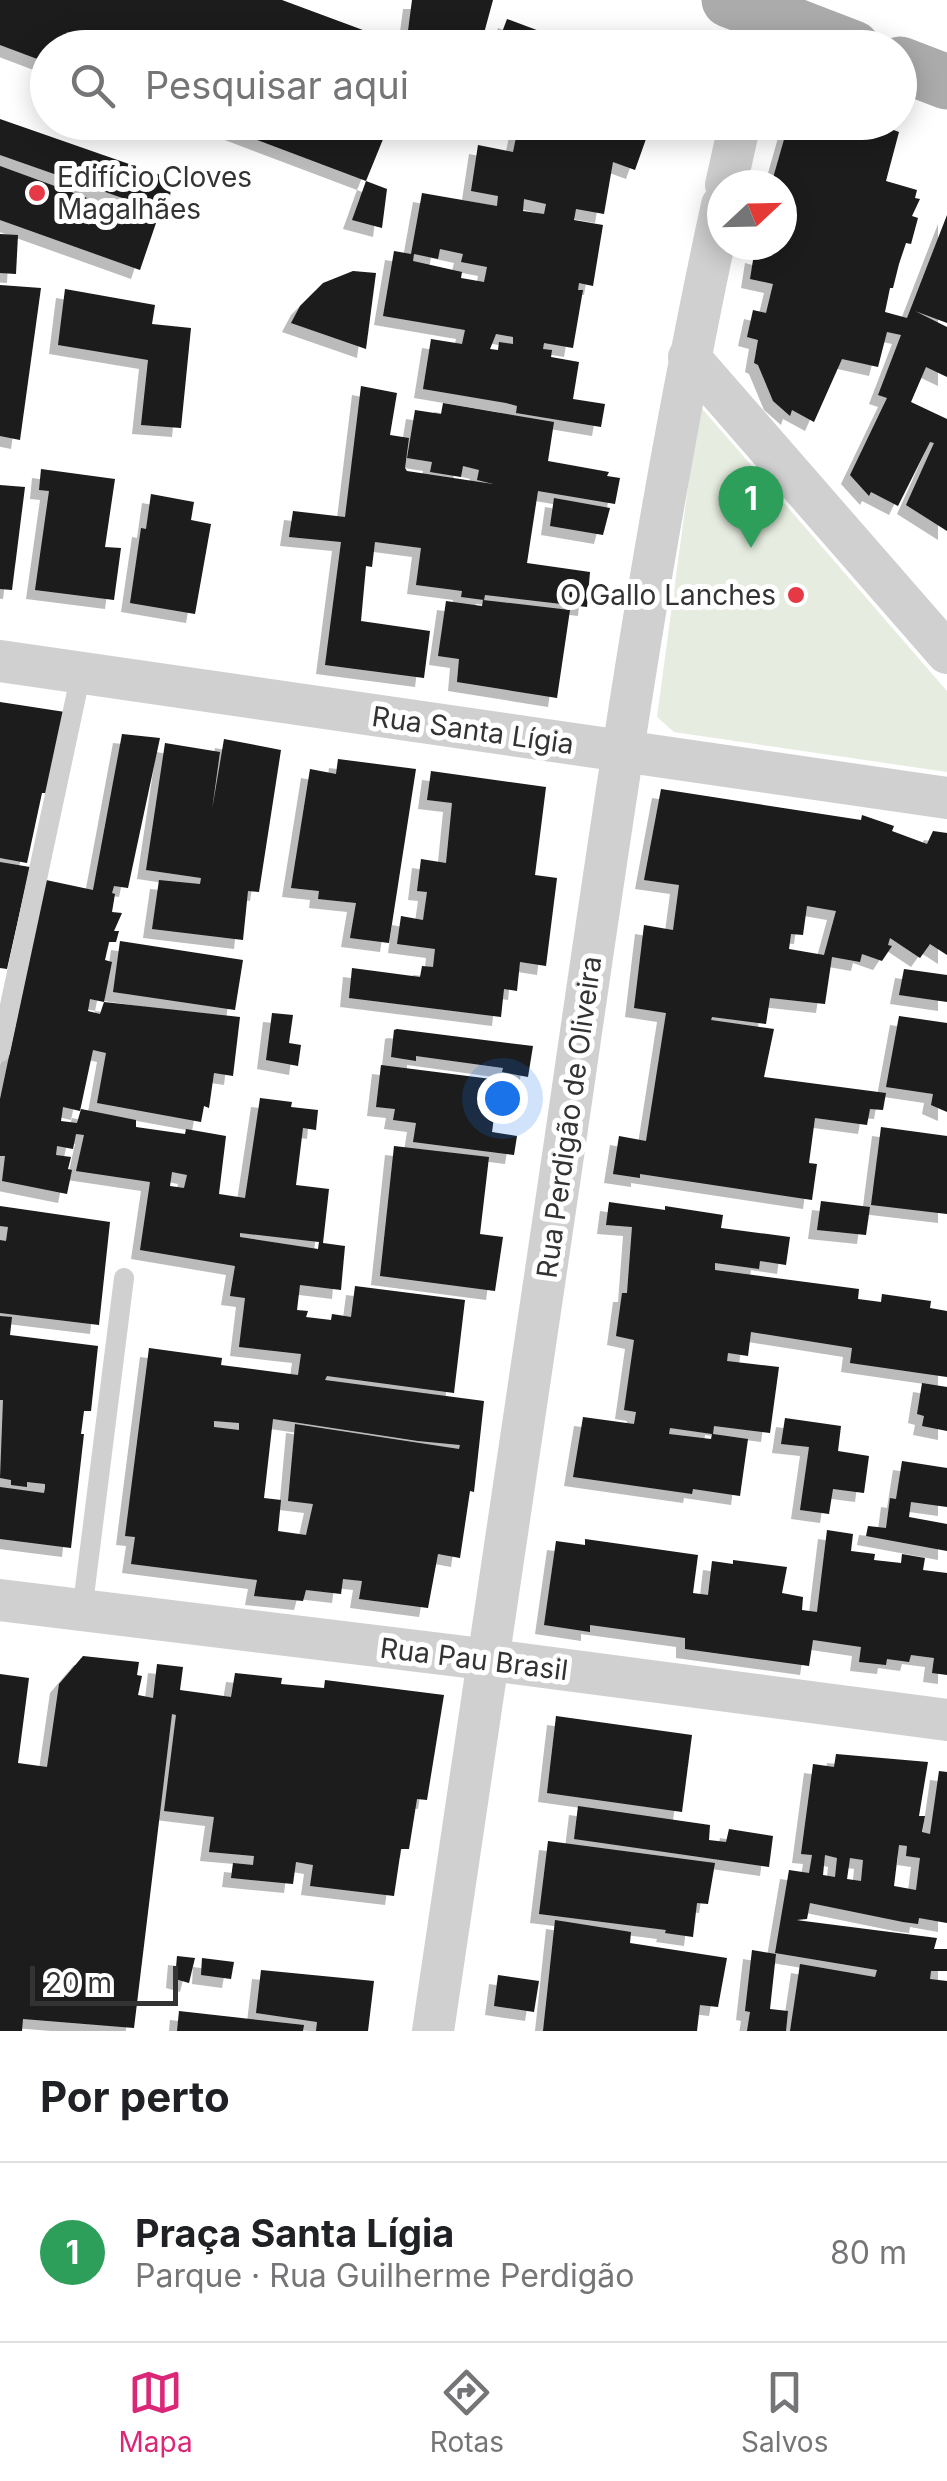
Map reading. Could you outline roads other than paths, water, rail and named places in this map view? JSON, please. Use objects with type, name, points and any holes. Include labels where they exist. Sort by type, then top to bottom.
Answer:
[{"type":"main road","points":[[753,15],[798,30]]},
{"type":"main road","points":[[917,71],[947,82]]},
{"type":"street","points":[[729,170],[736,140]]},
{"type":"street","name":"Rua Perdigão de Oliveira","points":[[433,2031],[491,1660],[622,752],[689,357],[710,260]]},
{"type":"street","points":[[689,357],[947,653]]},
{"type":"street","name":"Rua Santa Lígia","points":[[0,661],[947,798]]},
{"type":"street","name":"Rua Pau Brasil","points":[[0,1600],[947,1720]]},
{"type":"lane","points":[[0,1052],[81,673]]},
{"type":"lane","points":[[82,1612],[124,1278]]},
{"type":"place","name":"Edifício Cloves Magalhães","points":[[37,193]]},
{"type":"place","name":"Praça Santa Lígia","points":[[751,548]]},
{"type":"place","name":"O Gallo Lanches","points":[[796,595]]}]
